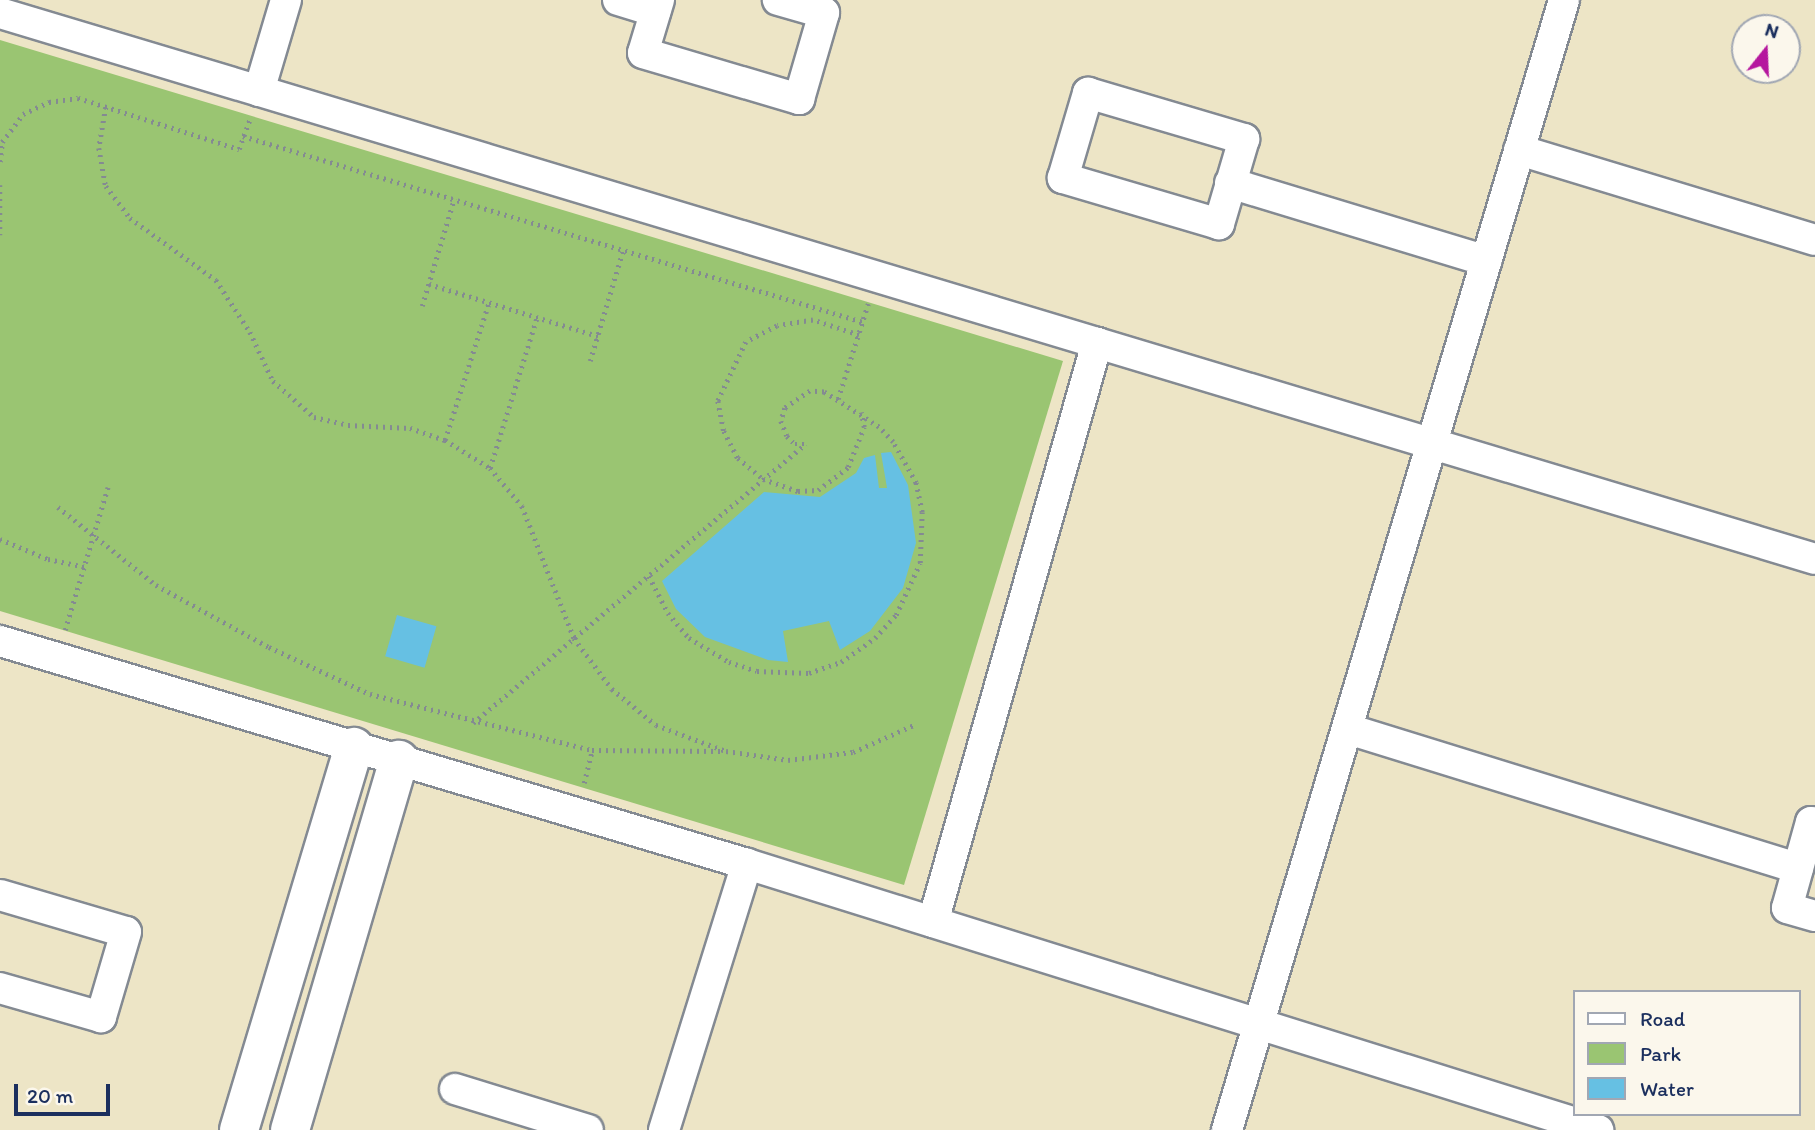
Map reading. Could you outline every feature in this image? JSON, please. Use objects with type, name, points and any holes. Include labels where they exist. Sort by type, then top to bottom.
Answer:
[{"type":"street","points":[[259,91],[286,0]]},
{"type":"street","points":[[618,0],[657,6],[643,53],[799,99],[824,13],[778,0]]},
{"type":"street","points":[[1227,1130],[1564,0]]},
{"type":"street","points":[[0,13],[1815,559]]},
{"type":"street","points":[[1088,93],[1244,139],[1230,183],[1219,224],[1063,178],[1088,93]]},
{"type":"street","points":[[1519,150],[1815,240]]},
{"type":"street","points":[[1230,183],[1486,261]]},
{"type":"street","points":[[933,922],[1097,343]]},
{"type":"street","points":[[0,641],[747,864],[1598,1130]]},
{"type":"street","points":[[1348,729],[1798,868]]},
{"type":"street","points":[[239,1130],[354,747]]},
{"type":"street","points":[[290,1130],[399,760]]},
{"type":"street","points":[[1815,823],[1811,822],[1787,908],[1815,916]]},
{"type":"street","points":[[664,1130],[747,864]]},
{"type":"street","points":[[0,895],[126,932],[101,1017],[0,988]]},
{"type":"street","points":[[455,1089],[588,1130]]},
{"type":"path","points":[[0,162],[2,142],[23,114],[49,102],[78,98],[239,149]]},
{"type":"path","points":[[106,107],[99,148],[106,186],[130,218],[216,280],[273,381],[314,417],[348,425],[410,428],[446,440],[490,468],[522,506],[574,638],[612,689],[656,725],[726,751]]},
{"type":"path","points":[[243,136],[863,322]]},
{"type":"path","points":[[0,185],[0,235]]},
{"type":"path","points":[[422,306],[454,199]]},
{"type":"path","points":[[590,361],[622,250]]},
{"type":"path","points":[[838,400],[877,277]]},
{"type":"path","points":[[429,284],[598,336]]},
{"type":"path","points":[[446,440],[489,302]]},
{"type":"path","points":[[490,468],[537,317]]},
{"type":"path","points":[[859,335],[814,320],[777,326],[746,342],[718,401],[724,431],[738,458],[763,480],[798,491],[818,490],[834,481],[858,449],[864,428],[861,412]]},
{"type":"path","points":[[473,723],[806,443],[794,444],[781,421],[793,399],[810,391],[838,400],[861,412],[893,442],[908,465],[922,512],[923,545],[911,590],[875,638],[841,662],[809,673],[757,671],[729,662],[690,638],[668,613],[649,576]]},
{"type":"path","points":[[57,658],[108,487]]},
{"type":"path","points":[[58,507],[156,585],[269,647],[370,694],[473,723],[593,750],[726,751],[788,760],[853,752],[916,724]]},
{"type":"path","points":[[0,540],[48,559],[85,566]]},
{"type":"green space","points":[[0,40],[1063,361],[904,885],[0,611]]},
{"type":"water","points":[[891,452],[908,485],[916,543],[903,588],[870,631],[840,650],[829,621],[783,631],[788,662],[768,660],[705,637],[676,609],[662,581],[764,492],[820,497],[856,473],[864,458],[875,455],[879,488],[887,488],[881,453]]},
{"type":"water","points":[[397,615],[436,626],[425,668],[385,656]]}]
